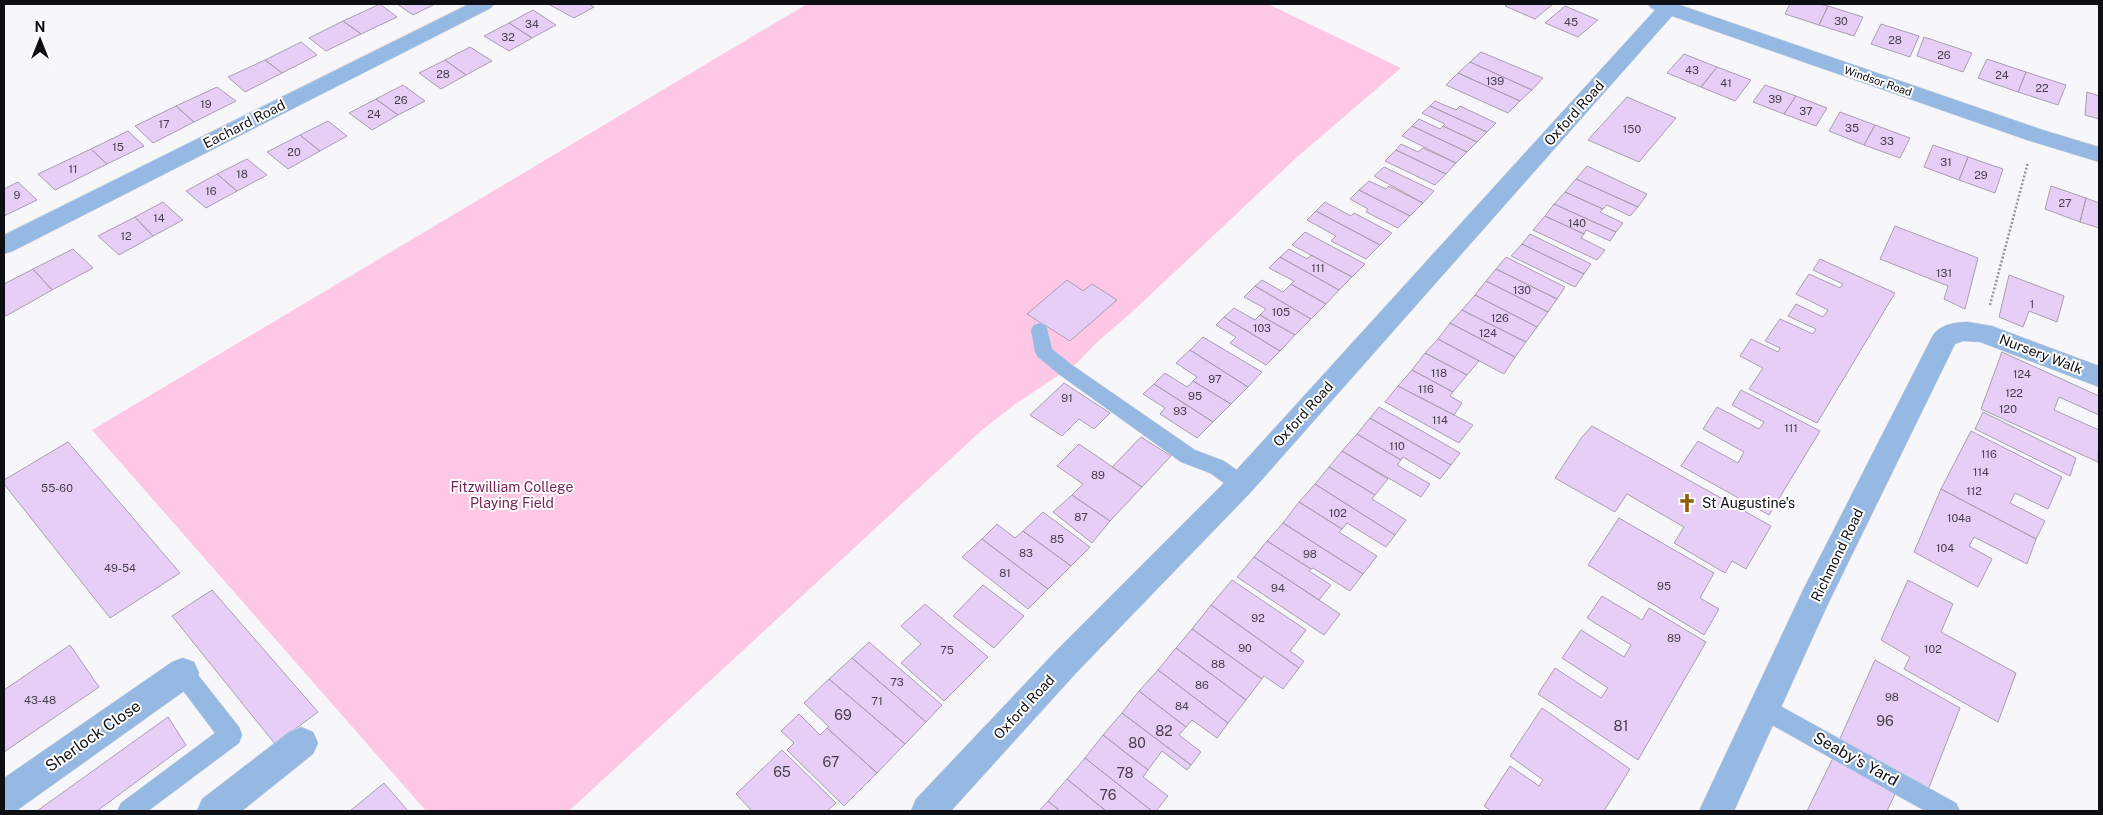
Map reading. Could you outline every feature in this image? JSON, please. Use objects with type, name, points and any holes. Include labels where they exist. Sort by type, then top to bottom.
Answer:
[{"type":"street","name":"Eachard Road","points":[[4,245],[484,4]]},
{"type":"street","name":"Windsor Road","points":[[1663,6],[2035,135],[2099,155]]},
{"type":"street","name":"Oxford Road","points":[[928,811],[1066,662],[1242,484],[1663,6]]},
{"type":"street","name":"Richmond Road","points":[[1716,811],[1764,708],[1945,337],[1952,333],[1983,333]]},
{"type":"street","name":"Nursery Walk","points":[[1983,333],[2099,376]]},
{"type":"street","name":"Sherlock Close","points":[[4,799],[183,673]]},
{"type":"street","points":[[214,811],[301,744]]},
{"type":"lane","points":[[1040,330],[1044,352],[1066,370],[1188,456],[1217,467],[1242,484]]},
{"type":"lane","points":[[129,811],[231,735],[183,673]]},
{"type":"lane","name":"Seaby's Yard","points":[[1764,708],[1948,811]]},
{"type":"path","points":[[1983,333],[2035,135]]},
{"type":"green space","name":"Fitzwilliam College Playing Field","points":[[807,4],[1268,4],[1401,68],[1296,158],[1131,313],[1096,343],[1077,363],[1014,405],[982,430],[569,811],[426,811],[92,430]]},
{"type":"building","points":[[380,4],[397,17],[361,34],[343,21]]},
{"type":"building","points":[[397,4],[435,4],[413,15]]},
{"type":"building","points":[[548,4],[589,4],[594,7],[574,18]]},
{"type":"building","points":[[1508,4],[1553,4],[1535,19],[1505,6]]},
{"type":"building","points":[[1790,4],[1819,4],[1828,6],[1819,25],[1785,14]]},
{"type":"building","points":[[1565,6],[1598,20],[1578,37],[1545,23]]},
{"type":"building","points":[[1828,6],[1863,17],[1854,36],[1819,25]]},
{"type":"building","points":[[533,10],[556,25],[532,38],[509,23]]},
{"type":"building","points":[[343,21],[361,34],[326,51],[309,38]]},
{"type":"building","points":[[509,23],[532,38],[509,51],[484,36]]},
{"type":"building","points":[[1881,24],[1919,36],[1910,57],[1871,44]]},
{"type":"building","points":[[1924,37],[1972,53],[1963,72],[1917,56]]},
{"type":"building","points":[[301,42],[317,55],[282,73],[265,60]]},
{"type":"building","points":[[470,47],[492,61],[466,75],[445,60]]},
{"type":"building","points":[[1481,52],[1543,78],[1532,90],[1470,62]]},
{"type":"building","points":[[1684,54],[1717,67],[1701,87],[1667,73]]},
{"type":"building","points":[[1987,59],[2026,72],[2018,92],[1978,78]]},
{"type":"building","points":[[265,60],[282,73],[245,92],[228,77]]},
{"type":"building","points":[[445,60],[466,75],[441,89],[419,73]]},
{"type":"building","points":[[1470,62],[1532,90],[1520,101],[1458,73]]},
{"type":"building","points":[[1717,67],[1751,80],[1735,101],[1701,87]]},
{"type":"building","points":[[2026,72],[2066,85],[2058,105],[2018,92]]},
{"type":"building","points":[[1458,73],[1520,101],[1508,113],[1446,85]]},
{"type":"building","points":[[403,85],[425,101],[398,115],[376,99]]},
{"type":"building","points":[[1765,85],[1796,96],[1784,114],[1753,102]]},
{"type":"building","points":[[217,87],[236,101],[194,122],[176,106]]},
{"type":"building","points":[[2087,92],[2099,96],[2099,119],[2085,115]]},
{"type":"building","points":[[1796,96],[1827,108],[1816,126],[1784,114]]},
{"type":"building","points":[[1627,97],[1676,118],[1639,162],[1588,140]]},
{"type":"building","points":[[376,99],[398,115],[372,130],[349,113]]},
{"type":"building","points":[[1435,101],[1456,110],[1460,106],[1496,123],[1487,132],[1430,106]]},
{"type":"building","points":[[176,106],[194,122],[153,143],[135,126]]},
{"type":"building","points":[[1430,106],[1487,132],[1477,142],[1443,126],[1445,124],[1422,113]]},
{"type":"building","points":[[1840,112],[1875,125],[1864,145],[1829,131]]},
{"type":"building","points":[[1419,119],[1440,129],[1443,126],[1477,142],[1467,152],[1412,126]]},
{"type":"building","points":[[328,121],[347,136],[320,151],[300,135]]},
{"type":"building","points":[[1875,125],[1910,138],[1900,158],[1864,145]]},
{"type":"building","points":[[1412,126],[1467,152],[1456,163],[1402,136]]},
{"type":"building","points":[[128,131],[144,146],[107,164],[91,149]]},
{"type":"building","points":[[300,135],[320,151],[288,169],[267,152]]},
{"type":"building","points":[[1401,144],[1418,152],[1423,148],[1456,163],[1446,174],[1396,150]]},
{"type":"building","points":[[1933,145],[1968,157],[1959,180],[1924,167]]},
{"type":"building","points":[[91,149],[107,164],[55,190],[38,174]]},
{"type":"building","points":[[1396,150],[1446,174],[1435,185],[1385,161]]},
{"type":"building","points":[[1968,157],[2003,169],[1995,193],[1959,180]]},
{"type":"building","points":[[247,159],[267,175],[237,191],[217,174]]},
{"type":"building","points":[[1587,166],[1647,194],[1638,207],[1576,179]]},
{"type":"building","points":[[1384,167],[1434,191],[1423,203],[1374,176]]},
{"type":"building","points":[[217,174],[237,191],[206,208],[186,191]]},
{"type":"building","points":[[1576,179],[1638,207],[1630,216],[1607,205],[1603,209],[1565,192]]},
{"type":"building","points":[[1369,181],[1386,189],[1389,186],[1423,203],[1410,216],[1359,190]]},
{"type":"building","points":[[18,182],[37,200],[4,216],[4,189]]},
{"type":"building","points":[[2051,186],[2086,198],[2080,222],[2045,209]]},
{"type":"building","points":[[1359,190],[1410,216],[1398,228],[1366,212],[1368,209],[1350,199]]},
{"type":"building","points":[[1565,192],[1603,209],[1600,212],[1623,223],[1616,232],[1554,204]]},
{"type":"building","points":[[2086,198],[2099,203],[2099,228],[2080,222]]},
{"type":"building","points":[[163,202],[183,220],[153,236],[135,217]]},
{"type":"building","points":[[1325,202],[1351,216],[1354,213],[1392,233],[1380,245],[1316,211]]},
{"type":"building","points":[[1554,204],[1616,232],[1610,241],[1586,230],[1584,234],[1545,216]]},
{"type":"building","points":[[1316,211],[1380,245],[1366,259],[1331,241],[1336,236],[1307,220]]},
{"type":"building","points":[[1545,216],[1584,234],[1581,238],[1605,250],[1597,260],[1533,230]]},
{"type":"building","points":[[135,217],[153,236],[119,255],[98,236]]},
{"type":"building","points":[[1895,226],[1978,258],[1965,309],[1944,299],[1948,286],[1880,259]]},
{"type":"building","points":[[1305,232],[1365,264],[1352,277],[1292,245]]},
{"type":"building","points":[[1530,234],[1591,264],[1584,274],[1522,244]]},
{"type":"building","points":[[1522,244],[1584,274],[1575,287],[1511,256]]},
{"type":"building","points":[[73,249],[93,268],[52,290],[33,269]]},
{"type":"building","points":[[1289,249],[1307,259],[1311,255],[1352,277],[1339,290],[1280,257]]},
{"type":"building","points":[[1280,257],[1339,290],[1326,304],[1291,284],[1294,281],[1269,268]]},
{"type":"building","points":[[1506,257],[1565,287],[1557,299],[1496,269]]},
{"type":"building","points":[[1820,259],[1895,293],[1817,423],[1749,389],[1763,368],[1740,356],[1751,339],[1778,352],[1780,348],[1765,341],[1780,319],[1813,334],[1816,329],[1788,316],[1796,304],[1823,317],[1828,310],[1796,294],[1809,274],[1840,288],[1843,284],[1813,270]]},
{"type":"building","points":[[33,269],[52,290],[6,316],[4,313],[4,284]]},
{"type":"building","points":[[1496,269],[1557,299],[1548,312],[1486,281]]},
{"type":"building","points":[[2009,275],[2064,296],[2057,322],[2029,311],[2023,327],[1999,317]]},
{"type":"building","points":[[1067,280],[1083,291],[1092,284],[1117,300],[1070,341],[1027,314]]},
{"type":"building","points":[[1262,280],[1283,292],[1291,284],[1326,304],[1311,319],[1255,286]]},
{"type":"building","points":[[1486,281],[1548,312],[1537,327],[1475,295]]},
{"type":"building","points":[[1255,286],[1311,319],[1295,335],[1260,315],[1266,309],[1244,297]]},
{"type":"building","points":[[1475,295],[1537,327],[1526,342],[1462,310]]},
{"type":"building","points":[[1234,308],[1255,320],[1260,315],[1295,335],[1280,351],[1224,317]]},
{"type":"building","points":[[1462,310],[1526,342],[1515,357],[1450,323]]},
{"type":"building","points":[[1224,317],[1280,351],[1266,365],[1230,343],[1236,337],[1216,325]]},
{"type":"building","points":[[1450,323],[1515,357],[1504,374],[1438,339]]},
{"type":"building","points":[[1203,337],[1262,372],[1248,387],[1190,350]]},
{"type":"building","points":[[1438,339],[1479,361],[1467,375],[1425,353]]},
{"type":"building","points":[[1190,350],[1248,387],[1231,404],[1193,381],[1197,377],[1176,363]]},
{"type":"building","points":[[2002,352],[2099,396],[2099,415],[2059,397],[2054,410],[2099,430],[2098,462],[1981,409]]},
{"type":"building","points":[[1425,353],[1467,375],[1453,392],[1412,370]]},
{"type":"building","points":[[1412,370],[1453,392],[1450,396],[1462,403],[1454,415],[1398,386]]},
{"type":"building","points":[[1165,373],[1187,387],[1193,381],[1231,404],[1213,422],[1154,384]]},
{"type":"building","points":[[1064,383],[1110,413],[1094,429],[1079,419],[1062,436],[1030,415]]},
{"type":"building","points":[[1154,384],[1213,422],[1197,438],[1160,414],[1165,408],[1143,394]]},
{"type":"building","points":[[1398,386],[1473,425],[1459,443],[1385,402]]},
{"type":"building","points":[[1741,390],[1820,431],[1769,515],[1681,466],[1698,441],[1738,463],[1744,452],[1703,429],[1717,407],[1759,429],[1764,422],[1732,405]]},
{"type":"building","points":[[1379,407],[1460,453],[1451,465],[1370,418]]},
{"type":"building","points":[[1983,412],[2076,458],[2070,476],[1975,429]]},
{"type":"building","points":[[1370,418],[1451,465],[1440,479],[1403,457],[1401,460],[1357,434]]},
{"type":"building","name":"St Augustine's","points":[[1592,426],[1771,526],[1746,569],[1732,561],[1725,573],[1674,543],[1684,527],[1627,494],[1615,512],[1555,478],[1582,437]]},
{"type":"building","points":[[1971,431],[2062,477],[2048,509],[2015,493],[2010,503],[2045,521],[2036,539],[1941,489]]},
{"type":"building","points":[[1357,434],[1401,460],[1397,465],[1430,484],[1421,497],[1342,451]]},
{"type":"building","points":[[1141,437],[1171,456],[1142,487],[1112,467]]},
{"type":"building","points":[[68,442],[180,573],[110,618],[4,484],[4,480]]},
{"type":"building","points":[[1079,444],[1142,487],[1110,521],[1072,495],[1083,484],[1057,466]]},
{"type":"building","points":[[1342,451],[1388,479],[1375,495],[1329,467]]},
{"type":"building","points":[[1329,467],[1375,495],[1372,499],[1406,520],[1395,535],[1315,484]]},
{"type":"building","points":[[1315,484],[1395,535],[1386,547],[1347,523],[1342,529],[1299,502]]},
{"type":"building","points":[[1941,489],[2036,539],[2027,564],[1974,537],[1969,546],[1992,559],[1978,587],[1914,552]]},
{"type":"building","points":[[1072,495],[1110,521],[1092,543],[1053,512]]},
{"type":"building","points":[[1299,502],[1342,529],[1339,532],[1377,556],[1363,574],[1283,523]]},
{"type":"building","points":[[1043,512],[1090,547],[1071,566],[1023,531]]},
{"type":"building","points":[[1619,518],[1714,573],[1700,598],[1719,609],[1704,635],[1588,565]]},
{"type":"building","points":[[1283,523],[1363,574],[1350,591],[1267,541]]},
{"type":"building","points":[[997,524],[1015,538],[1023,531],[1071,566],[1048,589],[982,539]]},
{"type":"building","points":[[982,539],[1048,589],[1028,609],[962,557]]},
{"type":"building","points":[[1267,541],[1311,569],[1309,571],[1331,585],[1319,600],[1254,557]]},
{"type":"building","points":[[1254,557],[1340,614],[1324,635],[1237,577]]},
{"type":"building","points":[[1232,580],[1306,630],[1290,651],[1304,661],[1299,668],[1211,605]]},
{"type":"building","points":[[1908,580],[1953,604],[1941,632],[2016,673],[1998,722],[1904,669],[1910,657],[1881,640]]},
{"type":"building","points":[[983,585],[1024,616],[994,648],[953,616]]},
{"type":"building","points":[[212,590],[318,712],[275,744],[172,616]]},
{"type":"building","points":[[1602,596],[1642,620],[1649,608],[1706,642],[1638,760],[1538,694],[1555,668],[1601,698],[1608,688],[1562,658],[1581,630],[1624,657],[1631,645],[1587,618]]},
{"type":"building","points":[[925,604],[988,657],[944,701],[901,663],[921,644],[901,626]]},
{"type":"building","points":[[1211,605],[1299,668],[1283,689],[1264,676],[1262,679],[1192,629]]},
{"type":"building","points":[[1192,629],[1262,679],[1246,700],[1176,648]]},
{"type":"building","points":[[869,642],[942,705],[926,722],[852,658]]},
{"type":"building","points":[[70,645],[99,687],[4,752],[4,690]]},
{"type":"building","points":[[1176,648],[1246,700],[1228,723],[1158,670]]},
{"type":"building","points":[[852,658],[926,722],[905,744],[829,679]]},
{"type":"building","points":[[1875,660],[1960,708],[1926,795],[1838,743]]},
{"type":"building","points":[[1158,670],[1228,723],[1217,738],[1192,720],[1186,727],[1139,691]]},
{"type":"building","points":[[829,679],[905,744],[877,773],[827,728],[829,727],[804,703]]},
{"type":"building","points":[[1139,691],[1186,727],[1179,735],[1201,752],[1191,765],[1122,713]]},
{"type":"building","points":[[1542,708],[1630,769],[1604,811],[1491,811],[1484,806],[1510,766],[1539,786],[1543,780],[1510,756]]},
{"type":"building","points":[[1122,713],[1191,765],[1187,770],[1162,751],[1148,770],[1103,735]]},
{"type":"building","points":[[799,714],[820,735],[827,728],[877,773],[844,806],[787,750],[794,743],[781,731]]},
{"type":"building","points":[[168,717],[186,745],[97,811],[37,811]]},
{"type":"building","points":[[1103,735],[1148,770],[1143,777],[1168,796],[1156,811],[1152,811],[1085,758]]},
{"type":"building","points":[[782,750],[836,803],[827,811],[752,811],[736,794]]},
{"type":"building","points":[[1834,756],[1895,794],[1887,811],[1807,811]]},
{"type":"building","points":[[1085,758],[1152,811],[1106,811],[1067,779]]},
{"type":"building","points":[[1067,779],[1106,811],[1060,811],[1048,801]]},
{"type":"building","points":[[384,783],[408,811],[350,811]]},
{"type":"building","points":[[1048,801],[1060,811],[1039,811]]},
{"type":"place","name":"St Augustine's","points":[[1687,503]]}]
